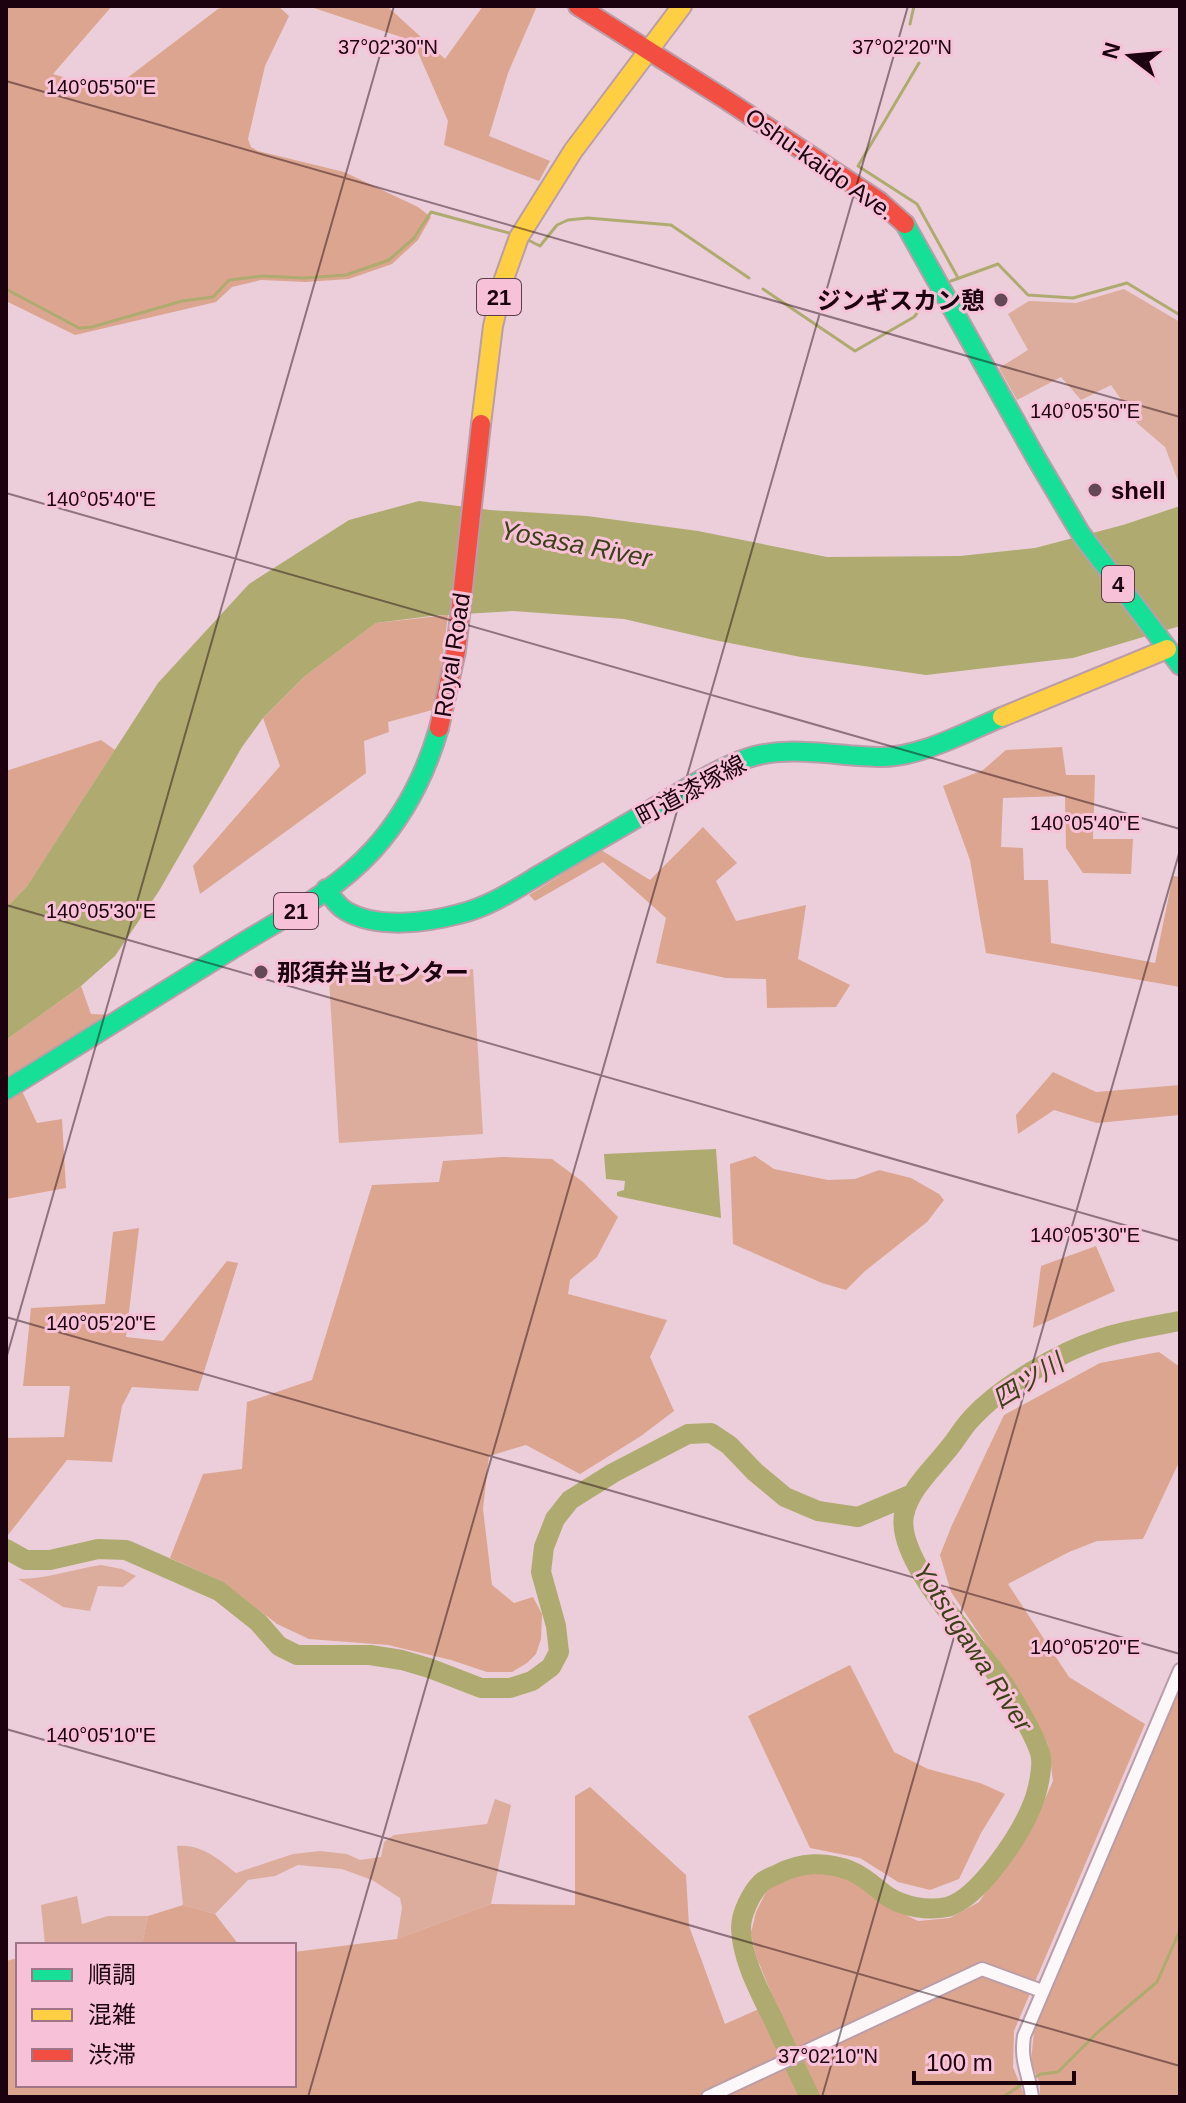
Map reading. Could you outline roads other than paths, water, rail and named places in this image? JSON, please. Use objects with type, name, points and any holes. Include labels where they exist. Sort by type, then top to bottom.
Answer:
[{"type":"main road","name":"Oshu-kaido Ave.","points":[[578,6],[879,201],[909,228],[1081,534],[1180,665]]},
{"type":"main road","name":"Royal Road","points":[[6,1090],[305,904],[351,871],[381,842],[398,817],[429,759],[443,716],[454,664],[493,326],[504,279],[519,237],[573,151],[682,6]]},
{"type":"main road","name":"町道漆塚線","points":[[326,889],[345,911],[383,922],[406,923],[461,914],[502,897],[701,780],[745,759],[781,752],[883,757],[925,749],[1167,649]]},
{"type":"street","points":[[1032,2097],[1023,2066],[1021,2050],[1024,2036],[1180,1671]]},
{"type":"street","points":[[708,2097],[982,1969],[1042,1991]]},
{"type":"water","name":"Yosasa River","points":[[419,501],[490,510],[587,516],[698,531],[827,557],[960,556],[1035,548],[1180,506],[1180,626],[1073,658],[926,675],[801,657],[624,619],[513,611],[376,623],[305,676],[263,718],[242,747],[159,891],[115,956],[81,986],[6,1040],[6,908],[27,886],[158,683],[249,584],[349,520]]},
{"type":"water","points":[[716,1149],[721,1218],[617,1196],[617,1192],[624,1190],[625,1181],[606,1179],[604,1154]]},
{"type":"waterway","points":[[910,24],[914,6]]},
{"type":"waterway","points":[[919,63],[858,166],[917,204],[957,276]]},
{"type":"waterway","points":[[6,289],[79,328],[92,327],[182,301],[213,297],[229,280],[262,276],[304,278],[346,275],[389,260],[414,238],[431,212],[513,234]]},
{"type":"waterway","points":[[528,240],[540,246],[557,225],[568,220],[588,218],[671,225],[749,278]]},
{"type":"waterway","points":[[951,281],[998,264],[1028,295],[1073,298],[1127,283],[1180,315]]},
{"type":"waterway","points":[[763,289],[855,351],[914,317],[934,291]]},
{"type":"waterway","name":"Yotsugawa River","points":[[810,2097],[758,1989],[745,1953],[741,1922],[757,1887],[786,1870],[823,1864],[856,1873],[901,1903],[924,1908],[947,1907],[972,1892],[1007,1850],[1025,1820],[1039,1780],[1040,1753],[1019,1709],[993,1669],[942,1604],[912,1556],[905,1534],[907,1505],[918,1486],[969,1421],[1015,1382],[1084,1345],[1119,1333],[1180,1321]]},
{"type":"waterway","points":[[6,1549],[26,1560],[50,1560],[98,1549],[126,1550],[219,1591],[258,1622],[279,1646],[297,1655],[370,1655],[429,1668],[481,1688],[510,1688],[532,1681],[551,1667],[559,1652],[556,1626],[541,1572],[544,1547],[555,1519],[570,1500],[613,1473],[688,1434],[711,1433],[729,1445],[785,1497],[818,1511],[858,1517],[910,1495]]},
{"type":"waterway","points":[[1033,2078],[1058,2072],[1099,2031],[1157,1982],[1180,1930]]},
{"type":"waterway","points":[[1003,2097],[1027,2081]]},
{"type":"place","name":"ジンギスカン憩","points":[[1001,300]]},
{"type":"place","name":"shell","points":[[1095,490]]},
{"type":"place","name":"那須弁当センター","points":[[261,972]]},
{"type":"water label","name":"四ツ川","points":[[1028,1381]]}]
